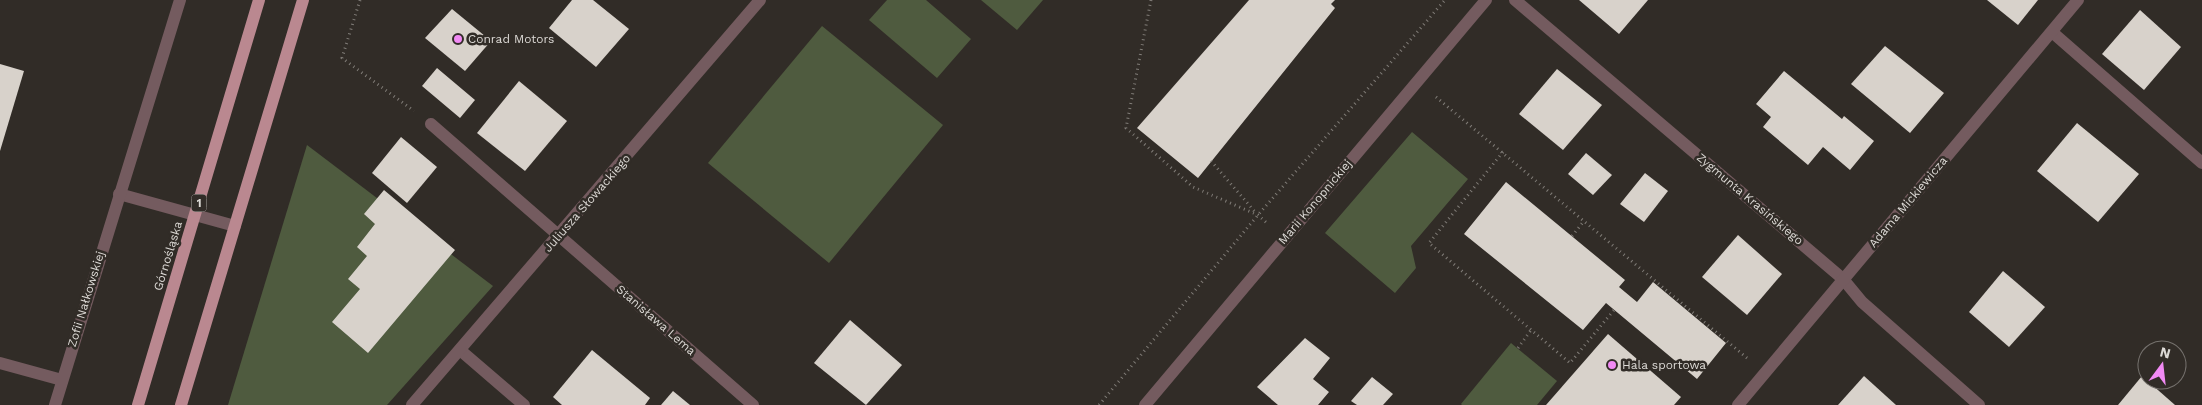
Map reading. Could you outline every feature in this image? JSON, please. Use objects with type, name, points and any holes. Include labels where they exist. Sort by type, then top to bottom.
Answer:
[{"type":"main road","name":"Górnośląska","points":[[138,405],[259,0]]},
{"type":"main road","points":[[181,405],[303,0]]},
{"type":"street","name":"Zofii Nałkowskiej","points":[[55,405],[180,0]]},
{"type":"street","name":"Juliusza Słowackiego","points":[[412,405],[760,0]]},
{"type":"street","name":"Marii Konopnickiej","points":[[1145,405],[1486,0]]},
{"type":"street","name":"Zygmunta Krasińskiego","points":[[1515,0],[1843,279],[1862,302],[1978,405]]},
{"type":"street","name":"Adama Mickiewicza","points":[[1738,405],[2078,0]]},
{"type":"street","points":[[2052,32],[2202,163]]},
{"type":"street","name":"Stanisława Lema","points":[[431,124],[753,405]]},
{"type":"street","points":[[119,194],[235,226]]},
{"type":"street","points":[[460,350],[524,405]]},
{"type":"street","points":[[0,363],[62,380]]},
{"type":"path","points":[[360,0],[342,58],[431,124]]},
{"type":"path","points":[[1151,0],[1126,128],[1193,187],[1258,215]]},
{"type":"path","points":[[1099,405],[1258,215],[1445,0]]},
{"type":"path","points":[[1418,81],[1765,373]]},
{"type":"path","points":[[1503,152],[1429,243],[1570,363],[1614,310]]},
{"type":"path","points":[[1211,161],[1258,215],[1284,239]]},
{"type":"path","points":[[1572,236],[1584,221]]},
{"type":"path","points":[[1518,348],[1531,330]]},
{"type":"green space","points":[[887,0],[926,0],[971,39],[937,78],[869,20]]},
{"type":"green space","points":[[981,0],[1043,0],[1017,30]]},
{"type":"green space","points":[[822,26],[943,125],[829,263],[708,163]]},
{"type":"green space","points":[[1412,132],[1468,179],[1411,246],[1416,268],[1395,293],[1325,233]]},
{"type":"green space","points":[[307,145],[493,286],[387,405],[228,405]]},
{"type":"green space","points":[[1511,343],[1557,381],[1537,405],[1462,405],[1461,404]]},
{"type":"building","points":[[572,0],[593,0],[629,29],[596,67],[549,28]]},
{"type":"building","points":[[1249,0],[1335,0],[1331,4],[1335,8],[1198,178],[1137,128]]},
{"type":"building","points":[[1579,0],[1648,0],[1619,34]]},
{"type":"building","points":[[1987,0],[2038,0],[2018,25]]},
{"type":"building","name":"Conrad Motors","points":[[452,9],[491,41],[465,71],[425,38]]},
{"type":"building","points":[[2140,10],[2181,47],[2144,90],[2102,54]]},
{"type":"building","points":[[1885,46],[1944,93],[1910,133],[1851,84]]},
{"type":"building","points":[[0,64],[24,71],[0,151]]},
{"type":"building","points":[[437,68],[475,100],[460,118],[422,86]]},
{"type":"building","points":[[1557,69],[1602,105],[1563,150],[1519,114]]},
{"type":"building","points":[[1784,71],[1842,119],[1844,116],[1874,141],[1850,170],[1823,147],[1808,165],[1763,127],[1771,117],[1756,104]]},
{"type":"building","points":[[519,81],[567,121],[525,171],[477,133]]},
{"type":"building","points":[[2077,123],[2139,174],[2098,222],[2037,171]]},
{"type":"building","points":[[401,137],[437,167],[407,203],[372,173]]},
{"type":"building","points":[[1586,153],[1612,175],[1593,195],[1568,174]]},
{"type":"building","points":[[1645,173],[1668,191],[1644,222],[1620,204]]},
{"type":"building","points":[[1506,182],[1625,280],[1619,287],[1637,302],[1653,282],[1726,343],[1697,379],[1606,303],[1583,330],[1464,234]]},
{"type":"building","points":[[384,190],[455,250],[368,353],[332,322],[360,289],[348,279],[367,256],[357,247],[375,224],[364,214]]},
{"type":"building","points":[[1738,235],[1782,274],[1747,315],[1702,277]]},
{"type":"building","points":[[2003,271],[2045,307],[2009,347],[1969,312]]},
{"type":"building","points":[[850,320],[902,365],[866,405],[814,363]]},
{"type":"building","name":"Hala sportowa","points":[[1608,334],[1681,397],[1674,405],[1546,405]]},
{"type":"building","points":[[1305,338],[1330,358],[1313,379],[1329,392],[1318,405],[1278,405],[1257,387]]},
{"type":"building","points":[[592,350],[650,398],[645,405],[562,405],[553,397]]},
{"type":"building","points":[[1864,376],[1896,405],[1838,405]]},
{"type":"building","points":[[1372,377],[1393,394],[1383,405],[1357,405],[1351,401]]},
{"type":"building","points":[[2137,382],[2137,390],[2158,390],[2175,405],[2118,405]]},
{"type":"building","points":[[673,391],[690,405],[661,405]]},
{"type":"place","name":"Conrad Motors","points":[[458,39]]},
{"type":"place","name":"Hala sportowa","points":[[1612,365]]}]
